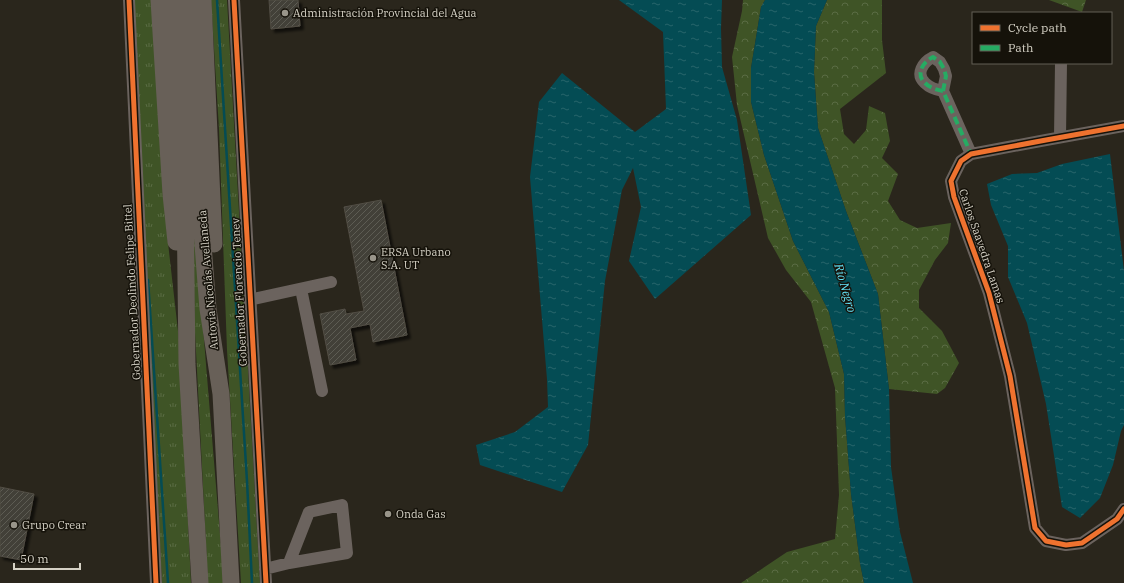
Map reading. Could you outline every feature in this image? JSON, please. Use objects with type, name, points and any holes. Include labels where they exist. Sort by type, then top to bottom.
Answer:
[{"type":"highway","points":[[159,0],[171,194],[187,364]]},
{"type":"highway","name":"Autovía Nicolás Avellaneda","points":[[175,0],[185,194],[187,364],[200,583]]},
{"type":"highway","name":"Autovía Nicolás Avellaneda","points":[[188,0],[208,309],[220,394],[231,583]]},
{"type":"highway","points":[[203,0],[220,394]]},
{"type":"street","name":"Gobernador Deolindo Felipe Bittel","points":[[128,0],[156,583]]},
{"type":"street","name":"Gobernador Florencio Tenev","points":[[234,0],[249,300],[266,583]]},
{"type":"street","points":[[1060,137],[1061,64]]},
{"type":"street","points":[[943,91],[971,154],[1124,126]]},
{"type":"street","name":"Carlos Saavedra Lamas","points":[[971,154],[961,161],[951,181],[954,197],[989,294],[1008,369],[1035,528],[1046,541],[1066,546],[1082,543],[1117,519],[1124,509]]},
{"type":"street","points":[[249,300],[331,282]]},
{"type":"street","points":[[301,289],[322,391]]},
{"type":"street","points":[[265,569],[289,563],[347,553],[342,505],[309,512],[289,563]]},
{"type":"green space","points":[[132,0],[154,0],[167,234],[179,340],[191,583],[162,583]]},
{"type":"green space","points":[[211,0],[227,0],[260,583],[241,583],[227,350],[219,129]]},
{"type":"green space","points":[[743,0],[765,0],[761,7],[751,68],[751,102],[764,155],[793,241],[829,312],[844,374],[845,416],[851,494],[864,583],[741,583],[787,552],[835,539],[839,495],[835,388],[811,302],[786,270],[768,238],[737,105],[732,57]]},
{"type":"green space","points":[[827,0],[882,0],[882,40],[886,73],[840,109],[844,134],[854,144],[866,130],[869,106],[885,113],[890,141],[882,158],[898,174],[888,201],[900,220],[917,228],[951,223],[948,243],[935,260],[919,290],[919,308],[942,331],[959,363],[945,388],[937,394],[889,389],[878,294],[846,211],[818,128],[814,72],[816,26]]},
{"type":"green space","points":[[1049,0],[1086,0],[1082,12]]},
{"type":"green space","points":[[192,194],[224,583],[208,583],[195,332]]},
{"type":"water","points":[[619,0],[722,0],[722,67],[737,120],[751,215],[655,299],[629,261],[641,207],[633,168],[622,190],[605,281],[588,445],[562,492],[480,465],[476,445],[515,432],[548,407],[530,177],[539,102],[562,73],[635,132],[666,109],[663,32]]},
{"type":"water","name":"Río Negro","points":[[765,0],[827,0],[816,26],[814,72],[818,128],[846,211],[878,294],[889,389],[891,467],[900,532],[913,583],[864,583],[851,494],[845,416],[844,374],[829,312],[793,241],[764,155],[751,102],[751,68],[761,7]]},
{"type":"water","points":[[1110,154],[1124,271],[1124,425],[1121,431],[1113,465],[1100,498],[1080,518],[1062,507],[1046,404],[1027,323],[1008,277],[1008,246],[991,205],[987,184],[1012,174],[1037,173],[1062,164]]},
{"type":"building","name":"Administración Provincial del Agua","points":[[269,0],[298,0],[300,26],[271,29]]},
{"type":"building","name":"ERSA Urbano S.A. UT","points":[[381,200],[407,335],[373,342],[370,324],[350,328],[356,360],[330,365],[320,314],[345,309],[346,314],[364,311],[344,207]]},
{"type":"building","name":"Grupo Crear","points":[[0,487],[34,494],[21,560],[0,556]]},
{"type":"waterway","points":[[217,0],[252,583]]},
{"type":"waterway","points":[[148,280],[168,583]]},
{"type":"marked path","points":[[943,91],[929,86],[922,80],[920,72],[923,65],[933,57],[940,62],[944,69],[946,76],[943,91],[971,154]]},
{"type":"cycle path","points":[[129,0],[156,583]]},
{"type":"cycle path","points":[[234,0],[266,583]]},
{"type":"cycle path","points":[[1124,126],[971,154],[961,161],[951,181],[954,197],[989,293],[1010,376],[1035,528],[1046,541],[1066,545],[1082,543],[1117,519],[1124,509]]},
{"type":"place","name":"Administración Provincial del Agua","points":[[285,13]]},
{"type":"place","name":"ERSA Urbano S.A. UT","points":[[373,258]]},
{"type":"place","name":"Onda Gas","points":[[388,514]]},
{"type":"place","name":"Grupo Crear","points":[[14,525]]}]
